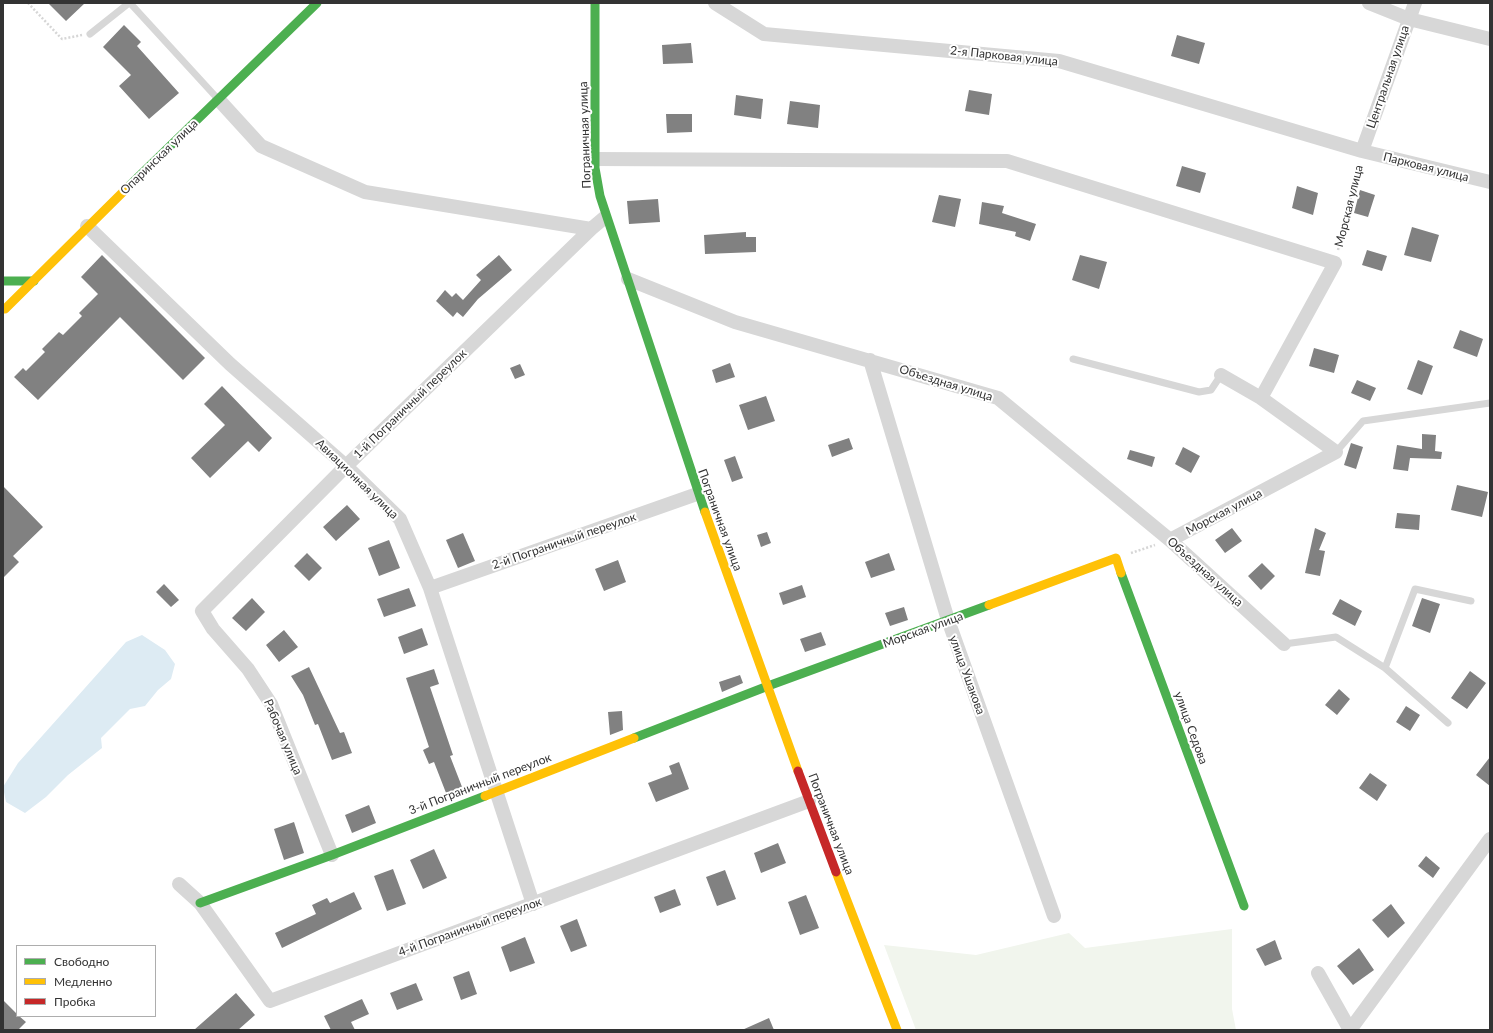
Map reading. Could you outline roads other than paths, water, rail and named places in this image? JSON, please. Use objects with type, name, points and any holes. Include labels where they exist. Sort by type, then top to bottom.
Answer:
[{"type":"street","name":"Опаринская улица","points":[[4,310],[317,3]]},
{"type":"street","name":"Пограничная улица","points":[[595,3],[595,159],[597,188],[604,218],[628,279],[697,494],[810,801],[897,1030]]},
{"type":"street","name":"2-я Парковая улица","points":[[715,3],[764,34],[1059,61],[1362,151]]},
{"type":"street","points":[[1369,3],[1409,19],[1490,39]]},
{"type":"street","name":"Центральная улица","points":[[1362,151],[1415,3]]},
{"type":"street","points":[[219,100],[261,146],[365,192],[591,229]]},
{"type":"street","name":"Парковая улица","points":[[1362,151],[1490,182]]},
{"type":"street","name":"Морская улица","points":[[595,159],[1007,160],[1335,262],[1261,398]]},
{"type":"street","name":"1-й Пограничный переулок","points":[[202,611],[346,466],[604,218]]},
{"type":"street","name":"Авиационная улица","points":[[88,226],[230,364],[346,466],[400,518],[430,588],[495,792],[533,904]]},
{"type":"street","name":"Объездная улица","points":[[628,279],[735,322],[998,398],[1170,540],[1284,644]]},
{"type":"street","points":[[3,280],[34,281]]},
{"type":"street","name":"улица Ушакова","points":[[870,360],[948,620],[1054,916]]},
{"type":"street","points":[[1221,375],[1261,398],[1336,452]]},
{"type":"street","name":"Морская улица","points":[[1170,540],[1336,452]]},
{"type":"street","name":"2-й Пограничный переулок","points":[[430,588],[697,494]]},
{"type":"street","name":"Морская улица","points":[[768,686],[1116,558]]},
{"type":"street","name":"улица Седова","points":[[1116,558],[1244,906]]},
{"type":"street","name":"Рабочая улица","points":[[202,611],[213,629],[248,669],[271,704],[332,854]]},
{"type":"street","name":"3-й Пограничный переулок","points":[[200,903],[495,792],[768,686]]},
{"type":"street","name":"4-й Пограничный переулок","points":[[180,884],[200,903],[270,1001],[810,801]]},
{"type":"street","points":[[1318,973],[1350,1030],[1490,839]]},
{"type":"lane","points":[[90,34],[130,3],[219,100]]},
{"type":"lane","points":[[1073,359],[1199,392],[1211,390],[1221,375]]},
{"type":"lane","points":[[1336,452],[1363,421],[1490,403]]},
{"type":"lane","points":[[1385,668],[1415,589],[1471,601]]},
{"type":"lane","points":[[1284,644],[1336,637],[1385,668],[1448,723]]}]
